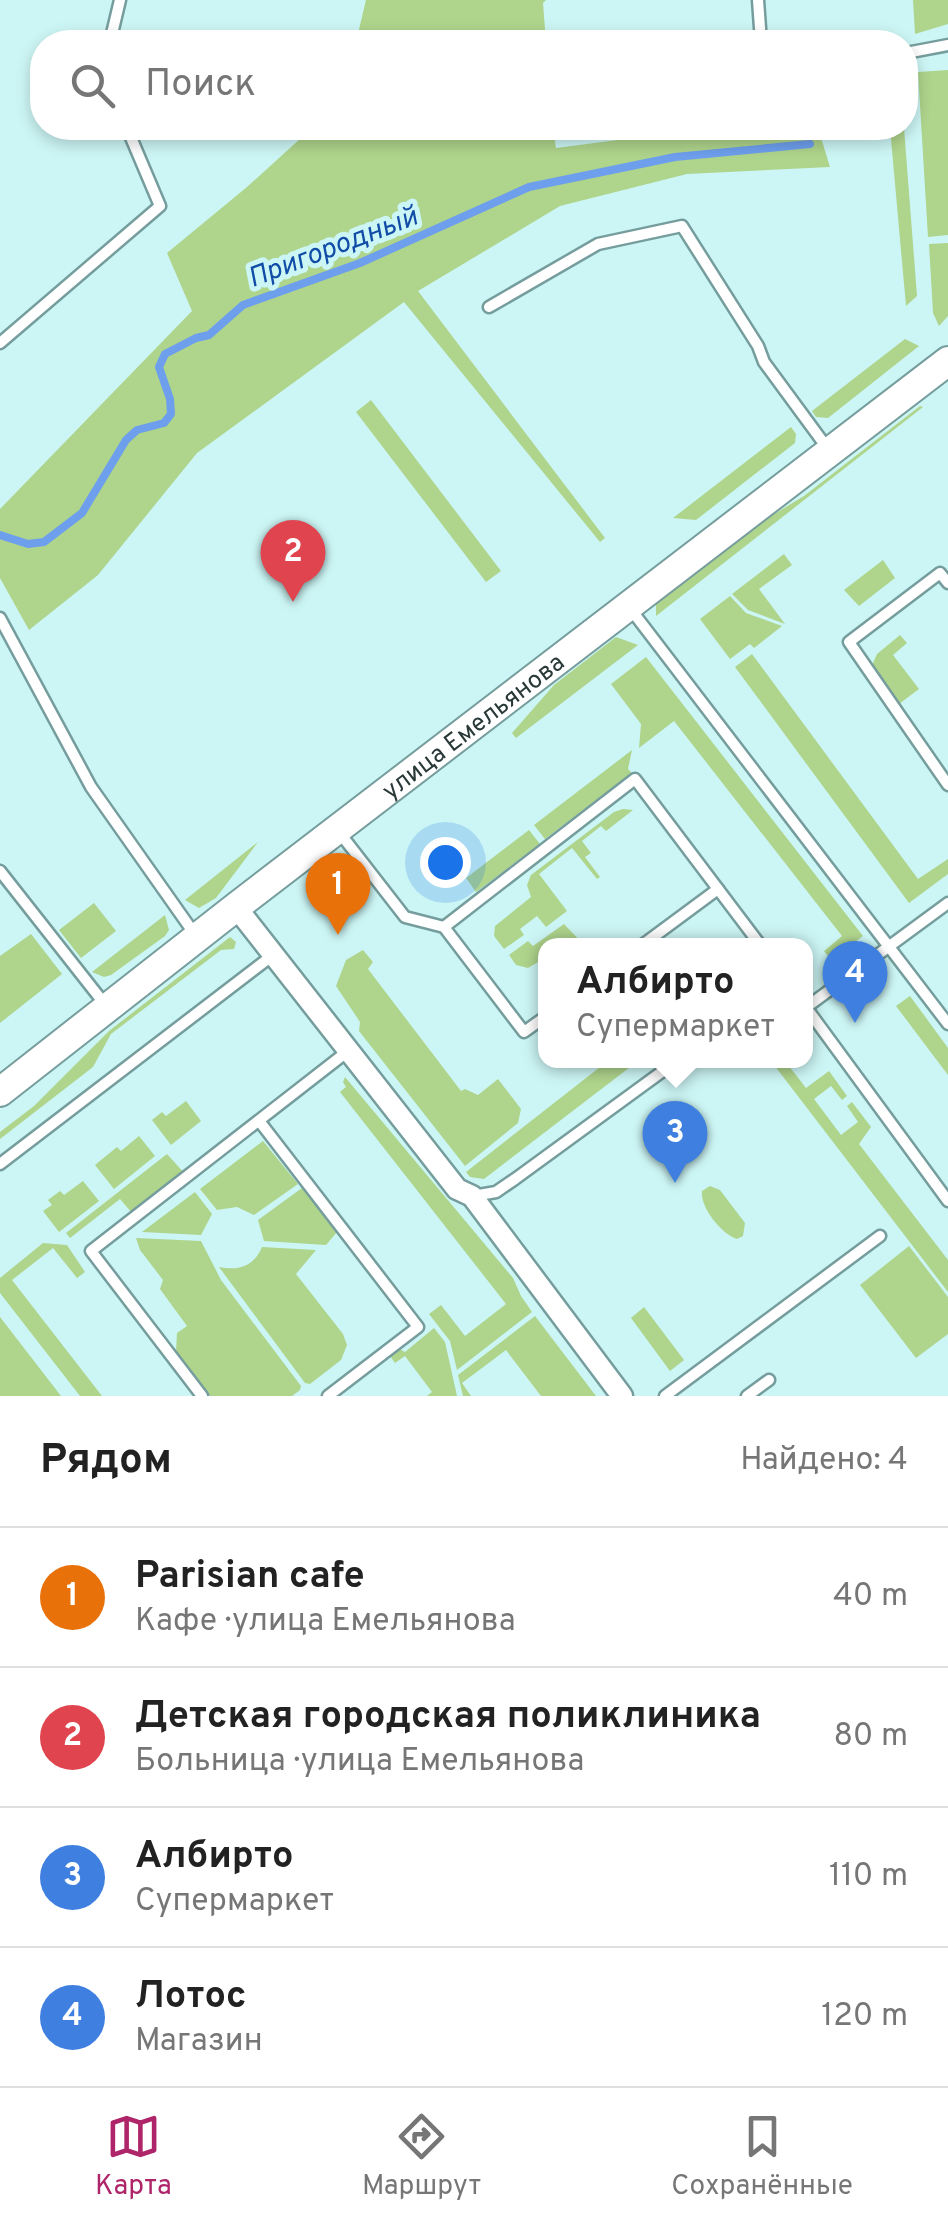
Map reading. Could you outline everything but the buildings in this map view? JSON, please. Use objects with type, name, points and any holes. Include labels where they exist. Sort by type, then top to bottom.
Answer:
[{"type":"main road","name":"улица Емельянова","points":[[2,1085],[948,361]]},
{"type":"street","points":[[236,906],[457,1189],[472,1196],[622,1396]]},
{"type":"lane","points":[[113,30],[120,0]]},
{"type":"lane","points":[[758,0],[760,30]]},
{"type":"lane","points":[[918,50],[948,45]]},
{"type":"lane","points":[[0,343],[160,206],[132,140]]},
{"type":"lane","points":[[489,307],[598,244],[682,226],[758,346],[764,362],[830,451]]},
{"type":"lane","points":[[948,584],[940,573],[848,642],[948,785]]},
{"type":"lane","points":[[628,606],[948,1024]]},
{"type":"lane","points":[[0,618],[91,787],[197,937]]},
{"type":"lane","points":[[444,928],[635,778],[755,938]]},
{"type":"lane","points":[[337,829],[404,916],[444,928],[524,1032],[538,1021]]},
{"type":"lane","points":[[0,871],[107,1008]]},
{"type":"lane","points":[[653,938],[718,889]]},
{"type":"lane","points":[[813,1000],[948,902]]},
{"type":"lane","points":[[0,1164],[273,954]]},
{"type":"lane","points":[[813,1015],[948,1201]]},
{"type":"lane","points":[[202,1396],[90,1251],[349,1051]]},
{"type":"lane","points":[[472,1196],[496,1192],[667,1068]]},
{"type":"lane","points":[[260,1122],[418,1327],[328,1396]]},
{"type":"lane","points":[[666,1396],[880,1236]]},
{"type":"lane","points":[[747,1396],[769,1380]]},
{"type":"green space","points":[[366,0],[546,0],[545,30],[359,30]]},
{"type":"green space","points":[[913,0],[948,0],[948,24],[918,33]]},
{"type":"green space","points":[[948,70],[948,235],[928,237],[918,72]]},
{"type":"green space","points":[[299,140],[555,140],[556,148],[618,140],[822,140],[830,167],[687,174],[560,206],[418,291],[605,538],[600,542],[404,302],[197,453],[98,575],[29,630],[0,578],[0,509],[192,311],[167,253]]},
{"type":"green space","points":[[891,140],[905,140],[917,296],[906,306]]},
{"type":"green space","points":[[948,243],[948,316],[939,326],[933,313],[929,244]]},
{"type":"green space","points":[[905,339],[919,346],[828,418],[816,417],[812,411]]},
{"type":"green space","points":[[371,400],[501,571],[486,582],[356,412]]},
{"type":"green space","points":[[923,407],[656,616],[656,596],[713,551],[804,496]]},
{"type":"green space","points":[[791,427],[796,434],[795,443],[696,520],[673,518]]},
{"type":"green space","points":[[784,554],[792,565],[759,589],[785,624],[748,610],[732,594]]},
{"type":"green space","points":[[883,560],[895,578],[859,606],[844,590]]},
{"type":"green space","points":[[730,596],[746,613],[782,626],[754,648],[750,644],[730,659],[700,619]]},
{"type":"green space","points":[[900,635],[907,643],[893,655],[919,689],[895,707],[870,670],[877,654]]},
{"type":"green space","points":[[616,637],[638,645],[516,738],[512,733],[554,685]]},
{"type":"green space","points":[[752,654],[918,879],[948,859],[948,874],[909,903],[735,667]]},
{"type":"green space","points":[[646,657],[863,936],[831,960],[824,951],[842,936],[674,721],[639,748],[641,724],[611,684]]},
{"type":"green space","points":[[632,750],[628,769],[632,773],[545,839],[534,825]]},
{"type":"green space","points":[[623,809],[633,810],[606,831],[601,826],[582,841],[591,853],[585,857],[600,877],[597,879],[572,848],[539,874],[567,911],[546,927],[537,916],[520,929],[524,935],[504,949],[494,936],[495,926],[531,897],[527,885],[531,875]]},
{"type":"green space","points":[[529,830],[540,844],[476,892],[466,878]]},
{"type":"green space","points":[[258,842],[216,898],[199,908],[185,900]]},
{"type":"green space","points":[[94,903],[116,931],[81,958],[59,930]]},
{"type":"green space","points":[[165,915],[169,930],[165,936],[111,975],[104,977],[92,972]]},
{"type":"green space","points":[[564,924],[577,938],[544,938]]},
{"type":"green space","points":[[31,934],[62,974],[0,1023],[0,956]]},
{"type":"green space","points":[[230,937],[236,942],[234,949],[221,950],[111,1034],[93,1067],[0,1139],[0,1132],[34,1106],[109,1031]]},
{"type":"green space","points":[[528,941],[533,946],[538,942],[538,962],[528,968],[516,965],[509,955]]},
{"type":"green space","points":[[363,950],[373,962],[368,969],[461,1091],[478,1095],[498,1079],[521,1109],[518,1123],[465,1166],[359,1031],[360,1022],[336,986],[346,960]]},
{"type":"green space","points":[[910,996],[948,1048],[948,1075],[896,1006]]},
{"type":"green space","points":[[599,1068],[629,1068],[484,1179],[470,1177],[466,1172]]},
{"type":"green space","points":[[776,1068],[790,1068],[806,1088],[829,1071],[847,1096],[842,1100],[831,1086],[814,1099],[841,1135],[858,1122],[847,1106],[852,1102],[871,1127],[859,1144],[948,1260],[948,1292]]},
{"type":"green space","points":[[345,1077],[513,1278],[532,1312],[457,1370],[450,1341],[429,1314],[441,1305],[465,1336],[506,1304],[340,1092],[346,1087]]},
{"type":"green space","points":[[186,1101],[201,1121],[171,1145],[152,1120],[162,1112],[166,1116]]},
{"type":"green space","points":[[139,1136],[155,1156],[114,1189],[95,1165]]},
{"type":"green space","points":[[263,1141],[298,1184],[254,1215],[237,1207],[217,1210],[200,1189]]},
{"type":"green space","points":[[167,1154],[185,1174],[132,1213],[120,1199],[70,1238],[66,1233]]},
{"type":"green space","points":[[83,1181],[99,1201],[59,1232],[43,1211],[52,1205],[48,1200],[60,1191],[64,1195]]},
{"type":"green space","points":[[710,1186],[720,1190],[745,1223],[743,1236],[731,1236],[708,1212],[702,1191]]},
{"type":"green space","points":[[302,1188],[337,1232],[326,1245],[264,1241],[258,1220]]},
{"type":"green space","points":[[195,1192],[212,1214],[201,1235],[142,1232]]},
{"type":"green space","points":[[136,1238],[201,1241],[221,1280],[301,1386],[300,1390],[292,1396],[210,1396],[176,1351],[177,1333],[187,1326],[160,1289],[163,1280],[140,1250]]},
{"type":"green space","points":[[43,1243],[67,1245],[85,1272],[77,1278],[53,1248],[12,1280],[102,1396],[80,1396],[0,1293],[0,1278]]},
{"type":"green space","points":[[909,1246],[948,1297],[948,1334],[916,1358],[860,1285]]},
{"type":"green space","points":[[262,1247],[316,1250],[296,1274],[343,1334],[347,1345],[341,1360],[310,1384],[305,1383],[219,1267],[245,1266]]},
{"type":"green space","points":[[644,1307],[684,1360],[670,1371],[631,1318]]},
{"type":"green space","points":[[535,1316],[596,1396],[541,1396],[506,1350],[462,1383],[471,1396],[463,1396],[458,1375]]},
{"type":"green space","points":[[0,1317],[61,1396],[0,1396]]},
{"type":"green space","points":[[434,1328],[445,1342],[457,1396],[427,1396],[432,1392],[405,1356],[395,1363],[388,1353],[394,1346],[405,1352]]},
{"type":"waterway","name":"Пригородный","points":[[0,535],[28,544],[44,542],[82,513],[126,440],[137,430],[164,423],[171,414],[159,367],[165,354],[209,335],[243,305],[360,263],[529,187],[675,157],[810,144]]},
{"type":"place","name":"Детская городская поликлиника","points":[[293,602]]},
{"type":"place","name":"Parisian cafe","points":[[338,935]]},
{"type":"place","name":"Лотос","points":[[855,1023]]},
{"type":"place","name":"Албирто","points":[[675,1183]]}]
